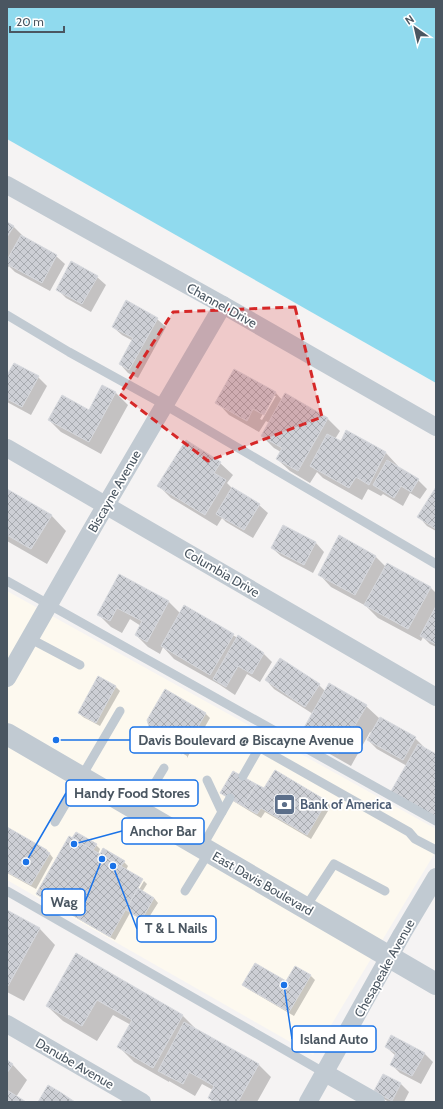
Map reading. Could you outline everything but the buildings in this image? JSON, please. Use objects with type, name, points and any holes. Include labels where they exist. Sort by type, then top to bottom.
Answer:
[{"type":"street","name":"Channel Drive","points":[[7,185],[223,305],[436,427]]},
{"type":"street","name":"Biscayne Avenue","points":[[7,678],[223,305]]},
{"type":"street","name":"Columbia Drive","points":[[7,448],[436,697]]},
{"type":"street","name":"East Davis Boulevard","points":[[7,734],[436,984]]},
{"type":"street","name":"Chesapeake Avenue","points":[[308,1102],[436,877]]},
{"type":"street","name":"Danube Avenue","points":[[7,1024],[142,1102]]},
{"type":"street","points":[[325,1073],[376,1102]]},
{"type":"lane","points":[[7,315],[436,564]]},
{"type":"lane","points":[[7,581],[436,821]]},
{"type":"lane","points":[[29,638],[80,665]]},
{"type":"lane","points":[[54,822],[120,711]]},
{"type":"lane","points":[[234,734],[409,832],[416,839],[436,850]]},
{"type":"lane","points":[[243,776],[259,748]]},
{"type":"lane","points":[[138,811],[164,768]]},
{"type":"lane","points":[[207,780],[222,812]]},
{"type":"lane","points":[[185,891],[230,798]]},
{"type":"lane","points":[[305,908],[334,864],[385,891]]},
{"type":"lane","points":[[7,891],[325,1073]]},
{"type":"highlighted area","points":[[295,307],[322,417],[208,461],[120,394],[173,312]]},
{"type":"shaded area","points":[[7,591],[436,829],[436,851],[313,1055],[7,880]]},
{"type":"water","points":[[7,7],[436,7],[436,383],[7,139]]},
{"type":"place","name":"Davis Boulevard @ Biscayne Avenue","points":[[56,740]]},
{"type":"place","name":"Bank of America","points":[[285,804]]},
{"type":"place","name":"Anchor Bar","points":[[74,844]]},
{"type":"place","name":"Wag","points":[[102,859]]},
{"type":"place","name":"Handy Food Stores","points":[[26,862]]},
{"type":"place","name":"T & L Nails","points":[[113,866]]},
{"type":"place","name":"Island Auto","points":[[284,985]]}]
